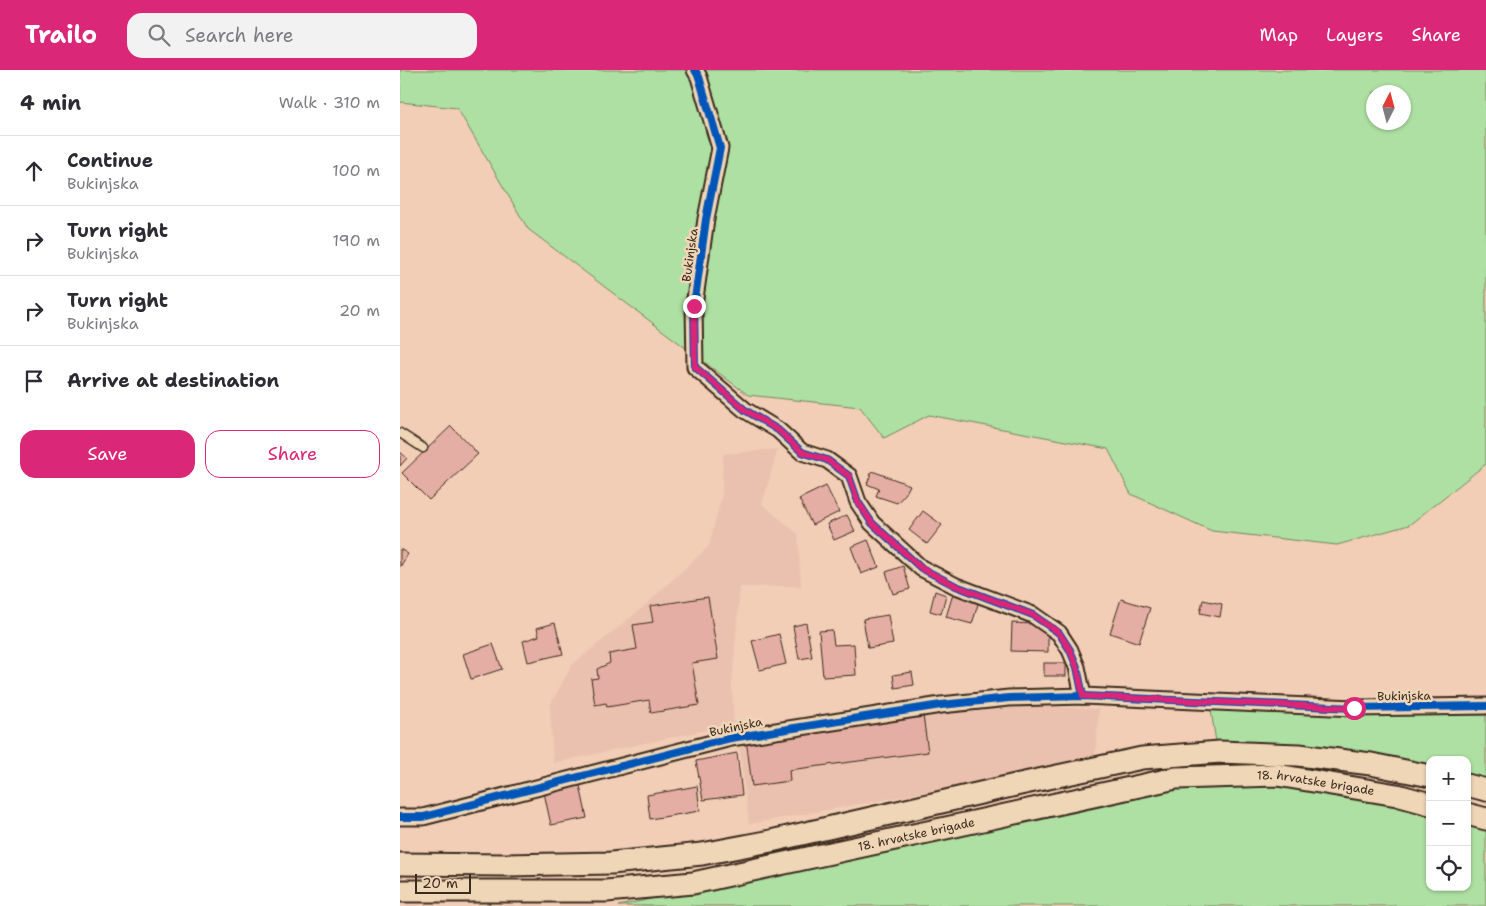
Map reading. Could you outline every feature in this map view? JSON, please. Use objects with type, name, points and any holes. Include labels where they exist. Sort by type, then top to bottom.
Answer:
[{"type":"main road","name":"18. hrvatske brigade","points":[[400,864],[506,865],[611,863],[702,854],[771,841],[1142,758],[1220,752],[1299,755],[1371,764],[1426,775]]},
{"type":"main road","name":"18. hrvatske brigade","points":[[400,891],[606,891],[693,884],[1176,778],[1277,775],[1397,795],[1426,803]]},
{"type":"main road","points":[[1471,786],[1486,790]]},
{"type":"main road","points":[[1471,815],[1486,819]]},
{"type":"street","name":"Bukinjska","points":[[695,70],[699,77],[720,148],[706,219],[694,306],[695,367],[745,410],[778,430],[802,452],[827,460],[849,476],[858,502],[872,523],[921,568],[956,586],[1033,615],[1059,633],[1070,650],[1077,667],[1083,696]]},
{"type":"street","name":"Bukinjska","points":[[400,817],[423,817],[739,736],[941,705],[1009,698],[1083,696],[1354,708],[1486,706]]},
{"type":"lane","points":[[400,432],[423,448]]},
{"type":"shaded area","points":[[778,449],[762,504],[798,534],[801,586],[740,587],[732,685],[734,724],[553,763],[550,705],[572,665],[642,608],[709,546],[722,494],[723,454]]},
{"type":"shaded area","points":[[1017,705],[1099,709],[1095,762],[749,824],[738,739],[927,710]]},
{"type":"green space","points":[[400,70],[1486,70],[1486,464],[1409,525],[1337,545],[1212,531],[1131,494],[1108,449],[929,415],[884,438],[860,407],[748,395],[528,229],[457,108],[400,102]]},
{"type":"green space","points":[[1211,710],[1486,715],[1486,782],[1471,778],[1471,756],[1426,756],[1426,768],[1216,742]]},
{"type":"green space","points":[[1269,782],[1344,793],[1426,813],[1426,891],[1471,891],[1471,825],[1486,830],[1486,906],[618,906],[1174,788]]},
{"type":"building","points":[[451,426],[478,454],[429,500],[402,473]]},
{"type":"building","points":[[400,452],[407,458],[400,466]]},
{"type":"building","points":[[872,471],[910,485],[897,503],[876,496],[879,489],[867,484]]},
{"type":"building","points":[[826,486],[839,512],[812,525],[799,499]]},
{"type":"building","points":[[923,511],[942,525],[927,544],[909,530]]},
{"type":"building","points":[[847,515],[855,531],[834,540],[827,524]]},
{"type":"building","points":[[868,540],[879,567],[861,574],[851,547]]},
{"type":"building","points":[[400,549],[408,554],[400,567]]},
{"type":"building","points":[[903,566],[910,589],[893,594],[886,572]]},
{"type":"building","points":[[935,591],[946,595],[941,614],[930,611]]},
{"type":"building","points":[[953,594],[979,601],[972,624],[946,617]]},
{"type":"building","points":[[708,597],[718,659],[692,663],[699,705],[651,713],[649,700],[607,707],[606,703],[595,705],[591,679],[598,678],[597,669],[610,663],[609,654],[637,649],[633,625],[653,622],[650,606]]},
{"type":"building","points":[[1121,599],[1150,608],[1139,643],[1110,633]]},
{"type":"building","points":[[1203,600],[1222,604],[1220,617],[1200,613]]},
{"type":"building","points":[[888,615],[893,644],[868,648],[863,619]]},
{"type":"building","points":[[555,623],[563,654],[528,662],[523,641],[539,636],[537,628]]},
{"type":"building","points":[[806,623],[812,657],[799,659],[793,626]]},
{"type":"building","points":[[1012,623],[1034,624],[1048,632],[1048,652],[1011,651]]},
{"type":"building","points":[[832,630],[834,645],[854,644],[856,675],[823,677],[819,631]]},
{"type":"building","points":[[779,634],[786,664],[760,670],[752,641]]},
{"type":"building","points":[[493,644],[502,669],[471,679],[463,654]]},
{"type":"building","points":[[1044,663],[1066,663],[1066,676],[1044,676]]},
{"type":"building","points":[[912,672],[914,685],[895,688],[893,675]]},
{"type":"building","points":[[923,715],[928,752],[789,770],[790,781],[752,786],[746,738]]},
{"type":"building","points":[[737,753],[742,795],[703,800],[696,761]]},
{"type":"building","points":[[579,781],[587,818],[551,825],[543,788]]},
{"type":"building","points":[[697,786],[700,811],[650,819],[647,795]]},
{"type":"cycle path","points":[[695,70],[699,77],[720,148],[706,219],[694,306],[695,367],[745,410],[778,430],[802,452],[827,460],[849,476],[858,502],[872,523],[921,568],[956,586],[1033,615],[1059,633],[1070,650],[1077,667],[1083,696]]},
{"type":"cycle path","points":[[400,817],[423,817],[731,738],[941,705],[1009,698],[1083,696],[1354,708],[1486,706]]},
{"type":"route","points":[[694,306],[695,367],[745,410],[778,430],[802,452],[827,460],[849,476],[858,502],[872,523],[921,568],[956,586],[1033,615],[1059,633],[1070,650],[1077,667],[1083,696],[1354,708]]}]
